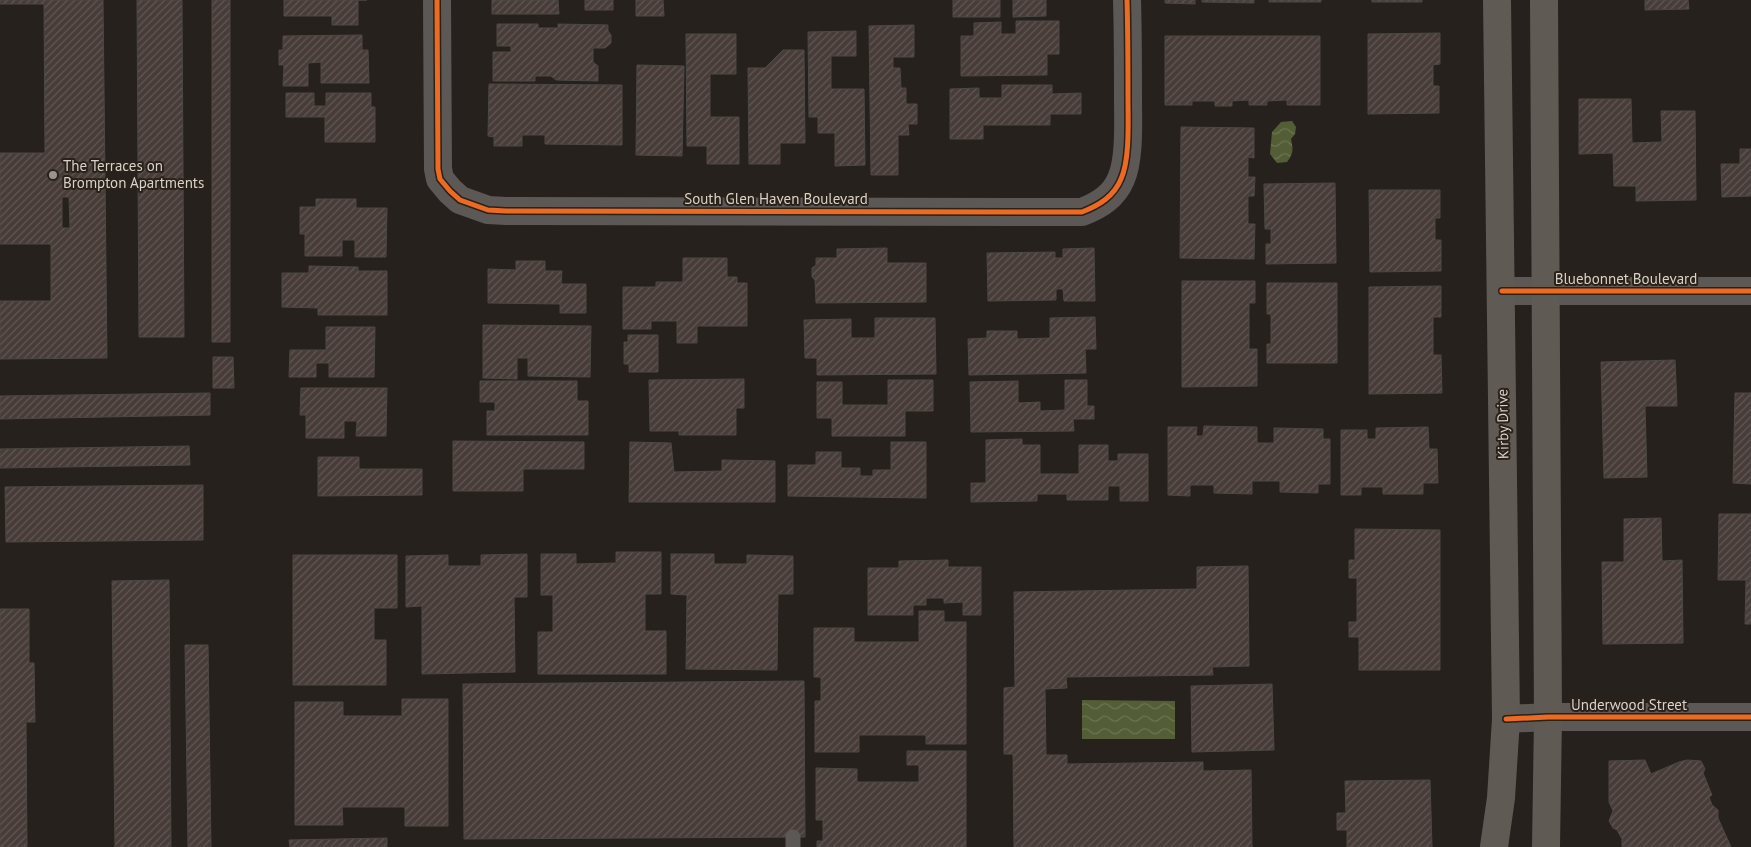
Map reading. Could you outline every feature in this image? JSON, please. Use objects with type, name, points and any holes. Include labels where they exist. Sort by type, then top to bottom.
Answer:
[{"type":"main road","name":"Kirby Drive","points":[[1494,847],[1501,798],[1506,719],[1497,0]]},
{"type":"main road","points":[[1544,0],[1548,717],[1546,847]]},
{"type":"street","name":"South Glen Haven Boulevard","points":[[437,0],[438,169],[440,178],[460,200],[488,210],[598,212],[1082,212],[1098,206],[1113,194],[1122,178],[1128,121],[1127,0]]},
{"type":"street","name":"Bluebonnet Boulevard","points":[[1502,291],[1751,291]]},
{"type":"street","name":"Underwood Street","points":[[1506,719],[1548,717],[1751,717]]},
{"type":"water","points":[[1292,121],[1296,127],[1295,134],[1291,139],[1292,153],[1287,162],[1277,163],[1270,154],[1272,132],[1281,122]]},
{"type":"water","points":[[1082,700],[1175,701],[1175,739],[1082,739]]},
{"type":"building","name":"The Terraces on Brompton Apartments","points":[[0,0],[103,0],[107,358],[0,359],[0,301],[51,301],[51,244],[0,244],[0,153],[45,153],[44,4],[0,4]],"holes":[[[62,197],[69,197],[70,228],[62,228]]]},
{"type":"building","points":[[137,0],[182,0],[184,337],[139,337]]},
{"type":"building","points":[[212,0],[230,0],[230,342],[212,342]]},
{"type":"building","points":[[284,0],[358,0],[358,25],[332,25],[332,16],[284,16]]},
{"type":"building","points":[[492,0],[558,0],[559,14],[492,14]]},
{"type":"building","points":[[585,0],[613,0],[613,10],[585,10]]},
{"type":"building","points":[[636,0],[663,0],[664,16],[636,16]]},
{"type":"building","points":[[953,0],[1000,0],[1000,17],[953,17]]},
{"type":"building","points":[[1013,0],[1046,0],[1046,16],[1013,17]]},
{"type":"building","points":[[1165,0],[1195,0],[1195,4],[1165,3]]},
{"type":"building","points":[[1202,0],[1254,0],[1254,3],[1202,2]]},
{"type":"building","points":[[1269,0],[1321,0],[1321,2],[1269,2]]},
{"type":"building","points":[[1372,0],[1422,0],[1422,2],[1372,2]]},
{"type":"building","points":[[1645,0],[1688,0],[1689,9],[1645,10]]},
{"type":"building","points":[[1016,21],[1059,21],[1059,54],[1047,54],[1047,75],[961,76],[961,36],[974,36],[974,23],[1001,22],[1001,34],[1016,34]]},
{"type":"building","points":[[497,24],[538,24],[538,28],[558,28],[558,24],[608,25],[611,43],[605,48],[593,48],[593,62],[598,66],[598,81],[556,80],[551,76],[535,76],[535,81],[493,81],[493,52],[511,52],[511,46],[497,46]]},
{"type":"building","points":[[914,25],[914,57],[893,57],[893,68],[900,68],[901,88],[906,88],[906,104],[917,104],[917,124],[908,124],[909,135],[898,135],[898,175],[871,175],[869,26]]},
{"type":"building","points":[[856,31],[856,56],[831,56],[831,89],[864,89],[865,165],[835,166],[835,133],[818,133],[818,117],[809,117],[808,32]]},
{"type":"building","points":[[1440,33],[1440,64],[1433,65],[1433,86],[1439,86],[1439,113],[1368,114],[1368,34]]},
{"type":"building","points":[[686,34],[736,34],[736,74],[710,74],[710,117],[739,117],[739,164],[707,164],[707,146],[687,146]]},
{"type":"building","points":[[362,35],[362,50],[368,50],[369,83],[321,83],[321,62],[308,63],[308,86],[283,86],[284,65],[279,65],[279,50],[283,50],[283,36]]},
{"type":"building","points":[[1165,36],[1320,36],[1320,105],[1287,105],[1287,100],[1267,101],[1267,105],[1249,105],[1249,100],[1232,101],[1232,106],[1215,106],[1215,101],[1192,101],[1192,105],[1165,105]]},
{"type":"building","points":[[783,50],[804,50],[805,143],[780,143],[780,164],[749,164],[748,68],[765,68]]},
{"type":"building","points":[[637,65],[684,66],[682,156],[636,155]]},
{"type":"building","points":[[489,84],[622,85],[622,145],[545,144],[545,135],[522,135],[522,146],[494,146],[494,137],[488,136]]},
{"type":"building","points":[[1002,85],[1052,85],[1052,94],[1081,93],[1081,114],[1050,114],[1050,125],[983,125],[983,139],[950,139],[950,89],[979,88],[979,98],[1002,98]]},
{"type":"building","points":[[286,93],[314,93],[314,106],[326,106],[326,93],[371,93],[371,107],[375,107],[375,142],[325,142],[325,117],[286,117]]},
{"type":"building","points":[[1579,99],[1631,99],[1632,143],[1662,142],[1661,111],[1695,111],[1696,200],[1636,201],[1636,186],[1614,186],[1613,153],[1579,154]]},
{"type":"building","points":[[1181,127],[1254,128],[1254,158],[1248,157],[1248,177],[1255,177],[1254,196],[1248,196],[1248,224],[1255,224],[1254,259],[1180,258]]},
{"type":"building","points":[[1740,149],[1751,149],[1751,196],[1722,197],[1721,164],[1740,164]]},
{"type":"building","points":[[1335,183],[1336,263],[1266,264],[1266,244],[1271,244],[1271,229],[1265,229],[1264,184]]},
{"type":"building","points":[[1369,190],[1440,190],[1440,218],[1435,218],[1435,240],[1441,240],[1441,271],[1370,272]]},
{"type":"building","points":[[316,199],[356,199],[356,208],[387,208],[386,257],[355,257],[355,240],[342,240],[342,256],[305,256],[305,234],[300,234],[300,207],[316,207]]},
{"type":"building","points":[[887,248],[887,263],[926,263],[926,302],[816,303],[815,280],[812,277],[812,268],[816,265],[816,258],[837,258],[837,249]]},
{"type":"building","points":[[1094,248],[1095,301],[1064,301],[1063,289],[1056,289],[1056,300],[988,301],[987,253],[1055,252],[1055,258],[1063,258],[1063,249]]},
{"type":"building","points":[[683,258],[727,258],[727,277],[737,277],[737,283],[747,283],[747,326],[697,326],[697,343],[677,343],[677,321],[651,321],[651,329],[623,329],[623,287],[656,287],[656,282],[683,282]]},
{"type":"building","points":[[516,261],[545,261],[545,271],[562,271],[561,284],[586,284],[586,313],[560,313],[560,304],[488,303],[488,269],[516,270]]},
{"type":"building","points":[[309,266],[358,267],[358,271],[387,271],[387,315],[318,315],[318,308],[282,307],[282,273],[309,273]]},
{"type":"building","points":[[1182,281],[1255,281],[1255,303],[1249,303],[1249,349],[1257,349],[1257,386],[1182,387]]},
{"type":"building","points":[[1267,283],[1337,283],[1337,363],[1267,363],[1267,344],[1271,344],[1271,314],[1267,314]]},
{"type":"building","points":[[1441,286],[1441,317],[1433,317],[1433,355],[1441,355],[1442,393],[1369,394],[1369,287]]},
{"type":"building","points":[[1095,317],[1096,349],[1085,349],[1086,373],[969,375],[968,339],[987,338],[987,331],[1017,331],[1017,339],[1050,338],[1050,318]]},
{"type":"building","points":[[875,318],[935,318],[936,374],[817,375],[817,358],[805,358],[804,320],[851,319],[851,338],[875,338]]},
{"type":"building","points":[[483,325],[591,326],[590,377],[528,376],[528,358],[517,358],[517,379],[483,378]]},
{"type":"building","points":[[326,327],[375,327],[374,377],[329,377],[329,363],[316,363],[316,377],[289,377],[290,350],[326,350]]},
{"type":"building","points":[[628,335],[658,335],[658,372],[629,372],[629,364],[624,364],[624,342],[628,342]]},
{"type":"building","points":[[213,357],[233,357],[234,388],[213,388]]},
{"type":"building","points":[[1675,360],[1677,406],[1645,406],[1647,477],[1604,478],[1601,362]]},
{"type":"building","points":[[744,379],[744,408],[736,408],[736,435],[679,435],[679,431],[650,431],[649,380]]},
{"type":"building","points":[[888,380],[933,380],[933,411],[905,411],[905,436],[832,436],[832,418],[817,418],[817,382],[842,382],[842,405],[888,405]]},
{"type":"building","points":[[1065,380],[1087,380],[1087,406],[1094,406],[1094,419],[1073,419],[1074,431],[971,432],[970,382],[1018,381],[1018,403],[1040,402],[1040,411],[1065,410]]},
{"type":"building","points":[[480,381],[577,381],[577,401],[588,401],[588,435],[487,435],[487,411],[495,411],[495,402],[480,402]]},
{"type":"building","points":[[301,388],[387,388],[386,436],[356,436],[357,421],[344,421],[344,438],[306,438],[306,415],[300,415]]},
{"type":"building","points":[[210,393],[210,415],[0,419],[0,396]]},
{"type":"building","points":[[1735,393],[1751,393],[1751,484],[1733,483]]},
{"type":"building","points":[[1204,426],[1257,427],[1257,443],[1274,443],[1274,428],[1323,429],[1323,439],[1330,439],[1330,484],[1318,484],[1318,493],[1280,492],[1280,481],[1252,481],[1252,494],[1214,493],[1214,485],[1190,485],[1190,496],[1168,495],[1168,427],[1197,427],[1196,436],[1203,436]]},
{"type":"building","points":[[1428,427],[1429,449],[1437,449],[1438,483],[1423,483],[1423,494],[1383,494],[1383,487],[1361,487],[1361,495],[1341,495],[1341,430],[1367,430],[1367,439],[1376,439],[1376,428]]},
{"type":"building","points":[[1022,439],[1022,445],[1040,445],[1040,474],[1079,474],[1079,445],[1108,445],[1108,461],[1118,461],[1118,454],[1148,454],[1148,501],[1120,501],[1120,486],[1108,486],[1108,500],[1067,500],[1067,494],[1037,494],[1037,501],[971,502],[971,483],[986,483],[986,440]]},
{"type":"building","points":[[453,441],[584,442],[584,469],[523,469],[523,491],[453,491]]},
{"type":"building","points":[[630,442],[671,443],[674,472],[722,471],[722,460],[775,461],[775,502],[629,502]]},
{"type":"building","points":[[891,442],[926,442],[926,498],[788,496],[788,465],[816,465],[816,452],[841,452],[841,468],[860,468],[860,476],[873,476],[873,470],[891,470]]},
{"type":"building","points":[[189,446],[190,465],[0,468],[0,449]]},
{"type":"building","points":[[318,457],[359,457],[359,469],[422,469],[422,495],[318,496]]},
{"type":"building","points":[[203,485],[203,540],[6,542],[5,487]]},
{"type":"building","points":[[1719,514],[1751,514],[1751,624],[1745,624],[1746,580],[1718,580]]},
{"type":"building","points":[[1661,518],[1662,561],[1682,560],[1683,643],[1603,644],[1602,562],[1624,562],[1624,519]]},
{"type":"building","points":[[1355,529],[1440,530],[1440,670],[1359,670],[1359,637],[1349,637],[1349,622],[1357,622],[1357,578],[1349,578],[1349,560],[1355,560]]},
{"type":"building","points":[[616,552],[661,552],[661,594],[645,594],[645,631],[666,631],[666,674],[538,674],[538,632],[553,632],[553,595],[541,595],[541,554],[576,554],[576,564],[616,563]]},
{"type":"building","points":[[527,554],[527,597],[514,597],[515,672],[422,674],[422,606],[406,607],[406,556],[448,555],[448,566],[481,566],[481,555]]},
{"type":"building","points":[[671,554],[714,554],[714,564],[747,564],[747,555],[793,556],[793,594],[778,594],[777,670],[686,669],[687,595],[671,594]]},
{"type":"building","points":[[293,555],[397,555],[397,608],[374,608],[374,640],[386,640],[386,685],[293,685]]},
{"type":"building","points":[[948,560],[948,567],[981,567],[981,615],[963,615],[963,602],[944,603],[944,598],[926,598],[926,605],[913,605],[913,615],[868,615],[868,568],[899,568],[899,561]]},
{"type":"building","points":[[1248,566],[1249,666],[1212,667],[1213,675],[1066,677],[1067,688],[1045,689],[1046,755],[1067,755],[1067,764],[1203,762],[1203,771],[1251,770],[1252,847],[1014,847],[1013,754],[1004,754],[1004,688],[1015,687],[1014,592],[1197,589],[1197,567]]},
{"type":"building","points":[[169,580],[171,847],[115,847],[112,581]]},
{"type":"building","points":[[0,609],[29,609],[29,663],[34,663],[35,722],[26,722],[27,847],[0,847]]},
{"type":"building","points":[[919,611],[944,611],[944,622],[966,622],[966,744],[926,744],[926,735],[859,735],[859,752],[815,752],[815,701],[821,701],[821,677],[814,677],[814,628],[854,628],[854,642],[919,642]]},
{"type":"building","points":[[185,645],[208,645],[211,847],[188,847]]},
{"type":"building","points":[[804,681],[805,837],[464,839],[463,684]]},
{"type":"building","points":[[1272,684],[1274,750],[1192,752],[1191,686]]},
{"type":"building","points":[[402,699],[448,699],[448,826],[405,826],[405,807],[342,807],[343,825],[295,825],[295,702],[343,702],[343,716],[402,716]]},
{"type":"building","points":[[907,751],[966,751],[966,847],[817,847],[817,841],[823,841],[823,820],[816,820],[816,768],[857,769],[857,782],[919,782],[919,765],[907,765]]},
{"type":"building","points":[[1645,760],[1651,774],[1679,762],[1687,760],[1701,761],[1705,769],[1703,773],[1712,795],[1709,797],[1712,805],[1718,810],[1718,818],[1731,847],[1622,847],[1622,839],[1609,821],[1613,811],[1609,802],[1609,761]]},
{"type":"building","points":[[1430,780],[1432,847],[1347,847],[1347,830],[1337,830],[1337,813],[1346,813],[1345,781]]},
{"type":"building","points":[[387,838],[387,847],[290,847],[289,840]]},
{"type":"cycle path","points":[[437,0],[438,169],[440,179],[460,200],[488,210],[1082,212],[1100,203],[1110,195],[1118,185],[1124,171],[1128,129],[1127,0]]},
{"type":"cycle path","points":[[1502,291],[1751,291]]},
{"type":"cycle path","points":[[1506,719],[1548,717],[1751,717]]},
{"type":"place","name":"The Terraces on Brompton Apartments","points":[[53,175]]}]
